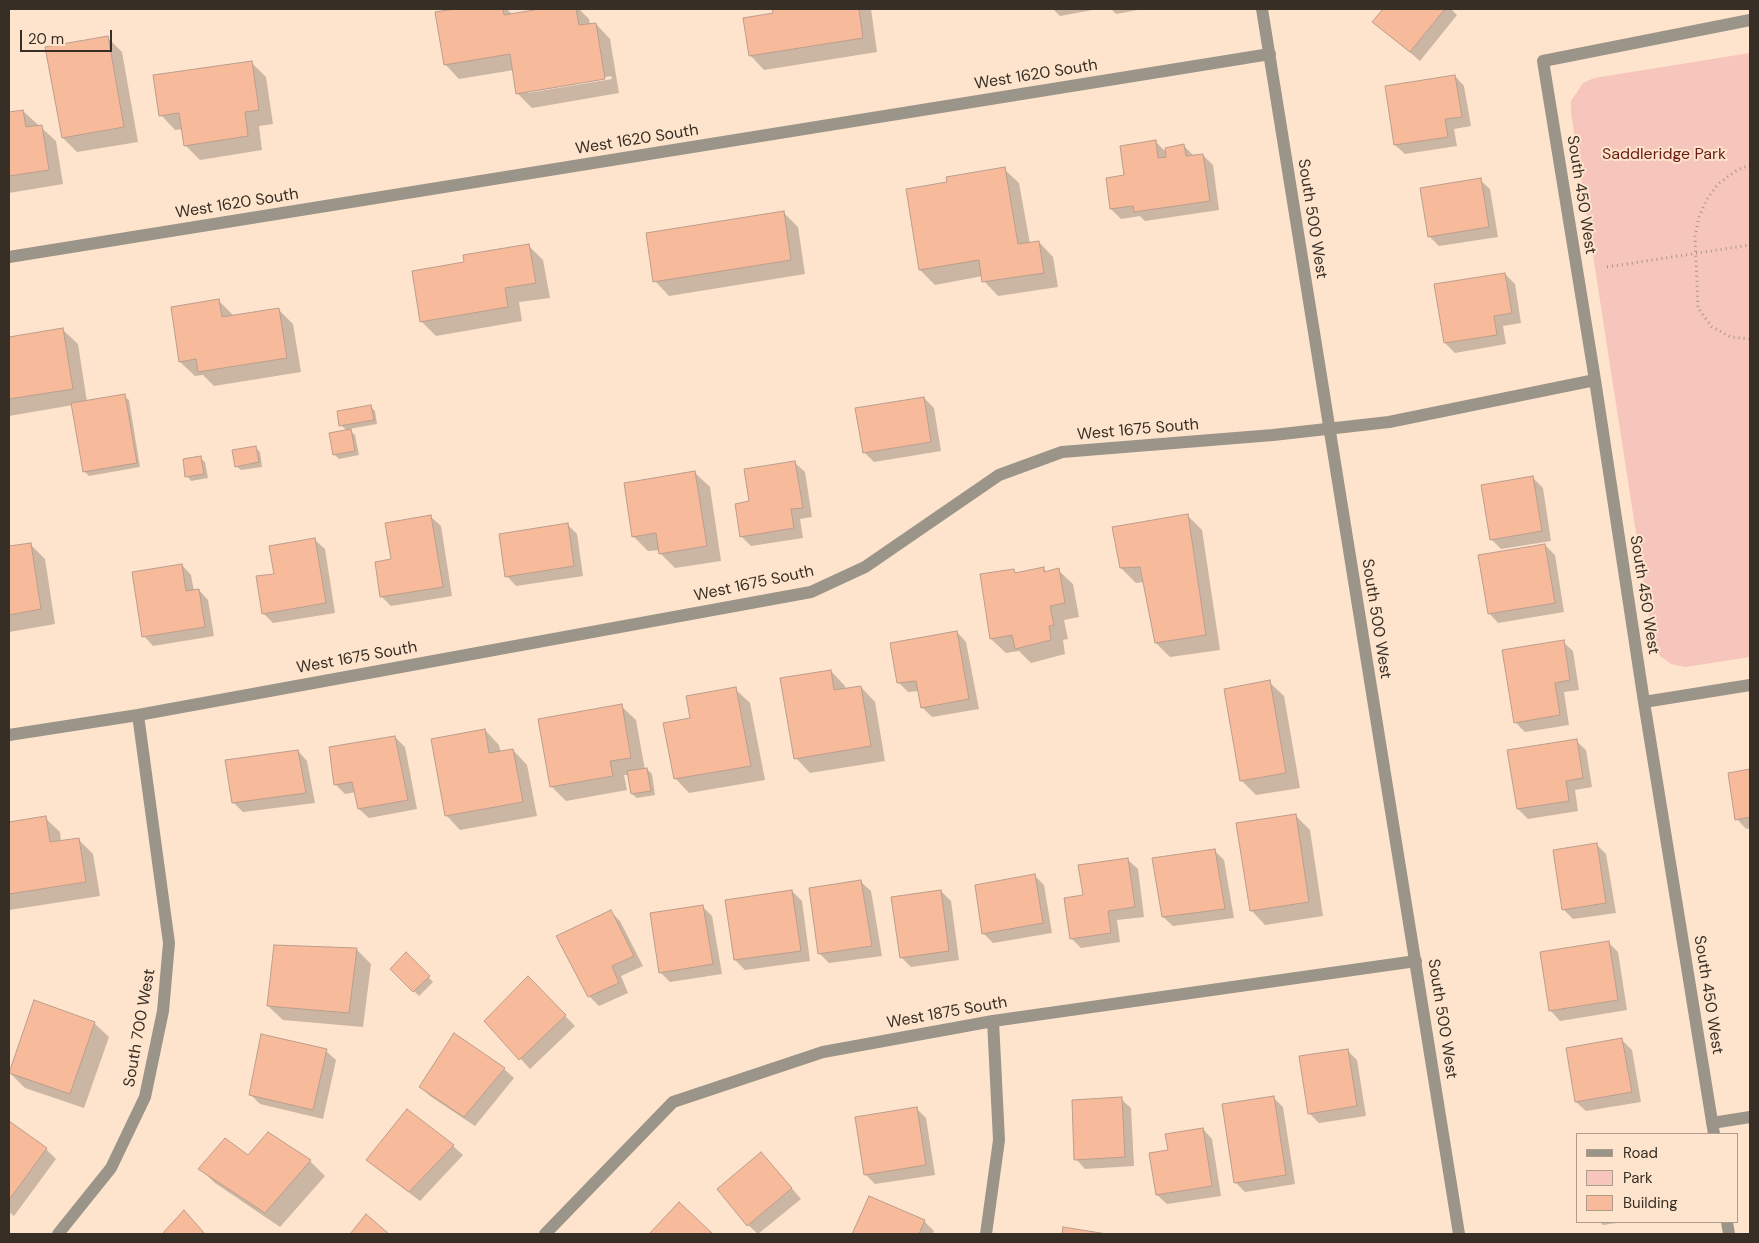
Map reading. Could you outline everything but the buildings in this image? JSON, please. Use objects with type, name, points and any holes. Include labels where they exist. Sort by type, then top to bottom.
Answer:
[{"type":"street","name":"South 500 West","points":[[1262,9],[1459,1234]]},
{"type":"street","name":"South 450 West","points":[[1713,1129],[1543,61],[1750,20]]},
{"type":"street","name":"West 1620 South","points":[[9,257],[1270,54]]},
{"type":"street","name":"West 1675 South","points":[[9,734],[138,715],[811,592],[865,567],[999,476],[1062,452],[1273,435],[1389,422],[1595,380]]},
{"type":"street","points":[[1644,702],[1750,685]]},
{"type":"street","name":"South 700 West","points":[[58,1234],[110,1168],[145,1097],[163,1011],[169,944],[138,715]]},
{"type":"street","name":"West 1875 South","points":[[545,1234],[673,1102],[822,1052],[993,1021],[1416,961]]},
{"type":"street","points":[[986,1234],[999,1140],[993,1021]]},
{"type":"street","points":[[1713,1129],[1750,1117]]},
{"type":"path","points":[[1750,166],[1737,170],[1718,184],[1707,199],[1699,217],[1695,236],[1698,308],[1712,327],[1731,337],[1750,339]]},
{"type":"path","points":[[1607,267],[1695,255],[1750,245]]},
{"type":"green space","name":"Saddleridge Park","points":[[1750,53],[1750,657],[1685,667],[1671,664],[1660,656],[1653,643],[1571,113],[1571,101],[1583,83],[1594,78]]}]
